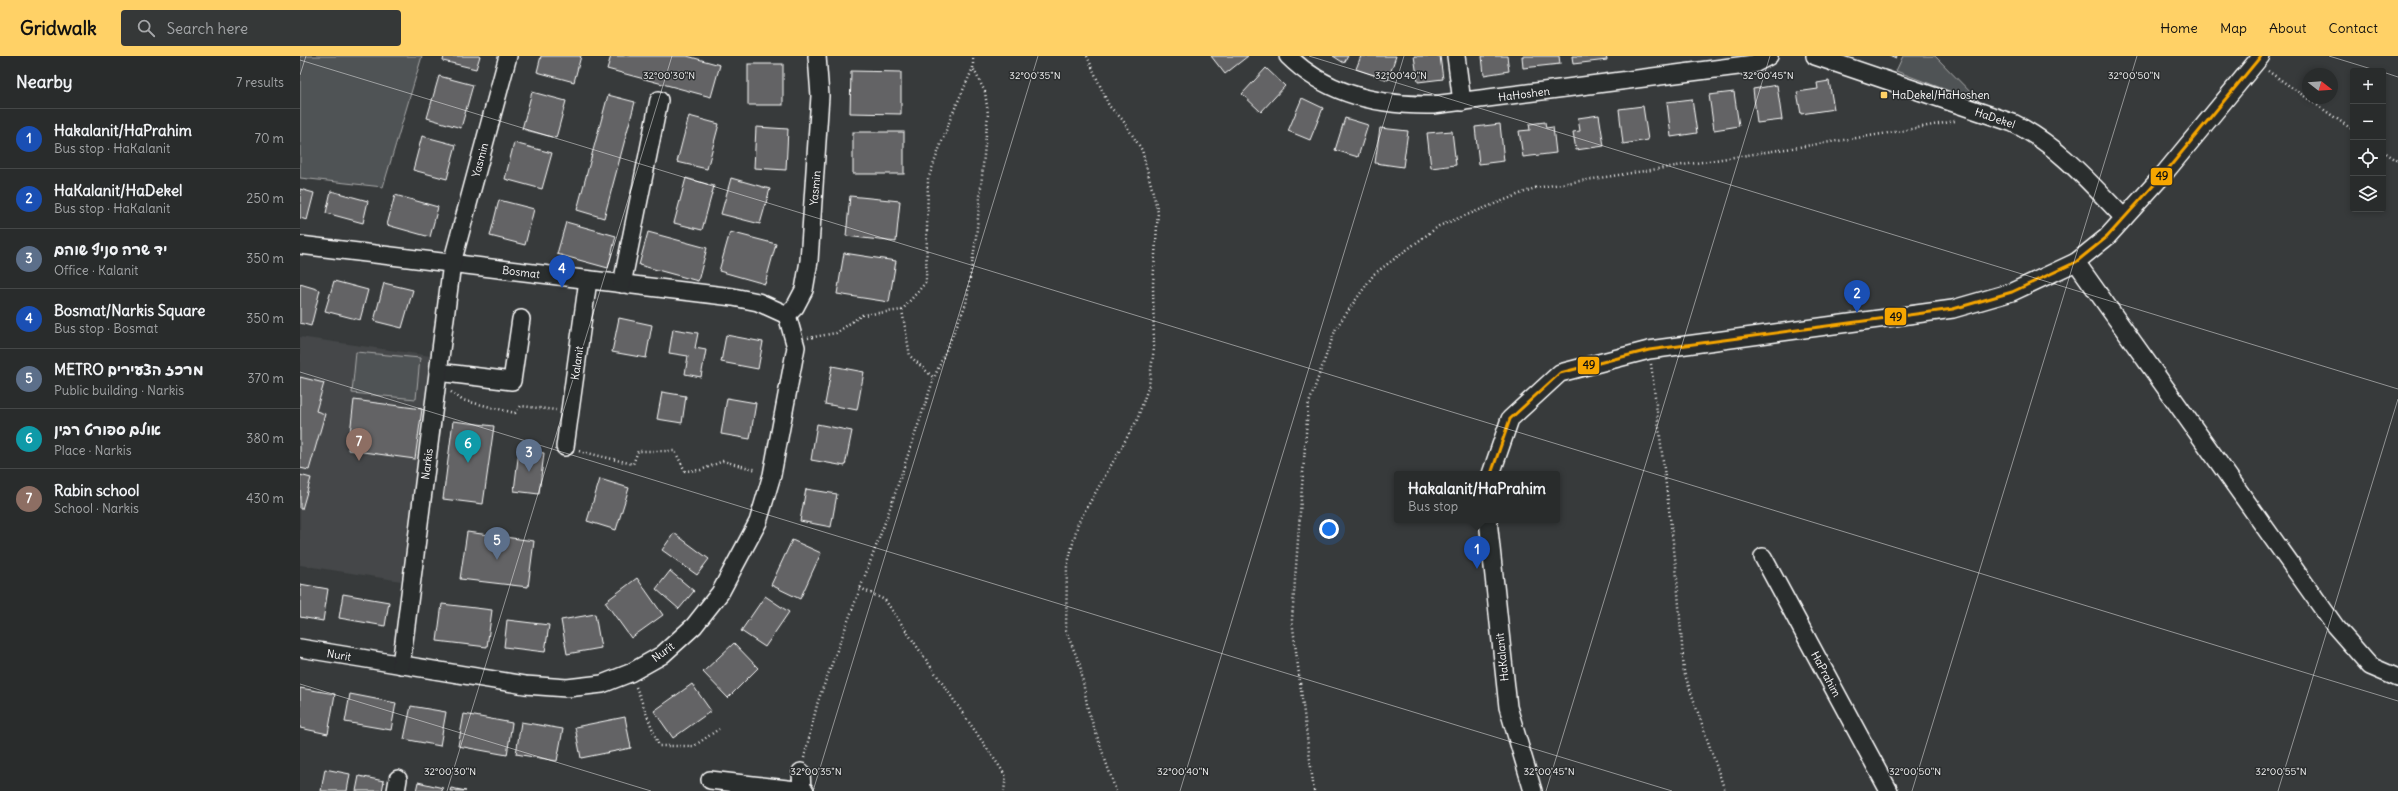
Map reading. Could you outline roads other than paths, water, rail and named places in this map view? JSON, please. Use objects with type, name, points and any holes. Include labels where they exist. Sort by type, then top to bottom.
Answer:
[{"type":"street","name":"Yasmin","points":[[452,263],[508,56]]},
{"type":"street","name":"Yasmin","points":[[788,315],[795,307],[804,290],[809,261],[820,96],[817,56]]},
{"type":"street","name":"HaHoshen","points":[[1288,56],[1317,79],[1364,99],[1410,106],[1462,102],[1754,64],[1769,56]]},
{"type":"street","points":[[1456,56],[1462,102]]},
{"type":"street","name":"HaDekel","points":[[1815,56],[2013,123],[2034,133],[2058,151],[2124,218]]},
{"type":"street","points":[[1492,471],[1510,419],[1560,373],[1650,350],[1953,309],[2012,292],[2076,262],[2107,237],[2163,175],[2259,59]]},
{"type":"street","points":[[622,284],[659,100]]},
{"type":"street","name":"Bosmat","points":[[300,245],[733,297],[758,302],[788,315]]},
{"type":"street","points":[[2076,262],[2335,626],[2370,666],[2398,678]]},
{"type":"street","name":"Narkis","points":[[401,665],[452,263]]},
{"type":"street","name":"Kalanit","points":[[565,447],[588,280]]},
{"type":"street","name":"Nurit","points":[[300,648],[525,685],[567,688],[602,684],[630,673],[662,655],[694,626],[720,593],[758,522],[772,475],[796,347],[788,315]]},
{"type":"street","points":[[438,377],[512,381],[521,319]]},
{"type":"street","name":"HaKalanit","points":[[1488,523],[1508,706],[1533,791]]},
{"type":"street","name":"HaPrahim","points":[[1763,557],[1889,791]]},
{"type":"street","points":[[710,780],[803,791],[801,772]]},
{"type":"place","name":"HaDekel/HaHoshen","points":[[1884,95]]},
{"type":"place","name":"Bosmat/Narkis Square","points":[[562,288]]},
{"type":"place","name":"HaKalanit/HaDekel","points":[[1857,313]]},
{"type":"place","name":"Rabin school","points":[[359,461]]},
{"type":"place","name":"אולם ספורט רבין","points":[[468,463]]},
{"type":"place","name":"יד שרה סניף שוהם","points":[[529,472]]},
{"type":"place","name":"METRO מרכז הצעירים","points":[[497,560]]},
{"type":"place","name":"Hakalanit/HaPrahim","points":[[1477,569]]}]
